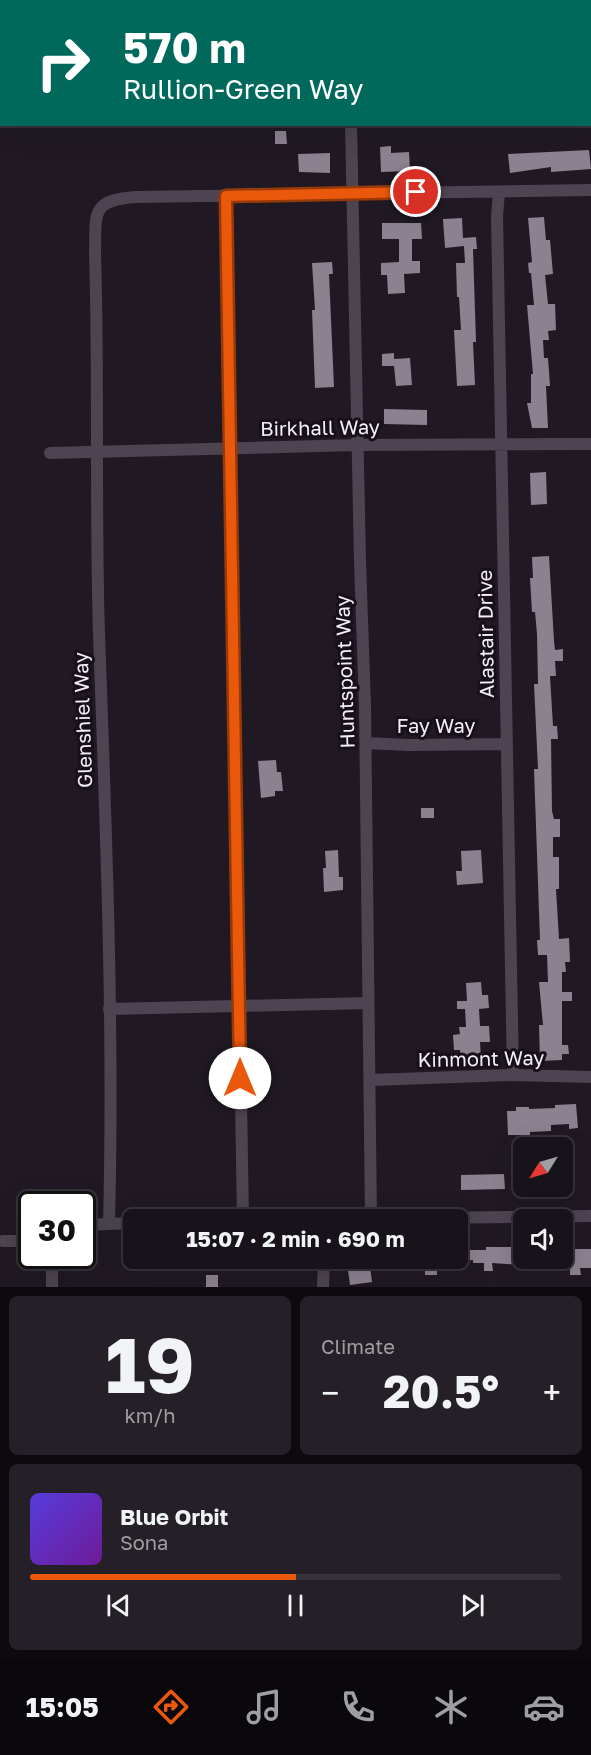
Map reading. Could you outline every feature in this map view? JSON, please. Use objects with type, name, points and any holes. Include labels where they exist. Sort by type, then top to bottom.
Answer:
[{"type":"street","name":"Huntspoint Way","points":[[351,126],[366,742],[371,1209]]},
{"type":"street","points":[[243,1209],[226,196],[591,190]]},
{"type":"street","name":"Alastair Drive","points":[[499,192],[497,216],[513,1075]]},
{"type":"street","name":"Glenshiel Way","points":[[109,1224],[111,1145],[99,632],[96,216],[101,207],[120,198],[226,196]]},
{"type":"street","name":"Birkhall Way","points":[[50,453],[358,445],[591,444]]},
{"type":"street","name":"Fay Way","points":[[366,742],[407,745],[507,744]]},
{"type":"street","points":[[109,1009],[368,1003]]},
{"type":"street","name":"Kinmont Way","points":[[371,1080],[513,1075],[591,1077]]},
{"type":"street","points":[[468,1218],[591,1216]]},
{"type":"street","points":[[96,1224],[123,1223]]},
{"type":"street","points":[[3,1240],[18,1241]]},
{"type":"street","points":[[52,1269],[52,1287]]},
{"type":"street","points":[[324,1269],[324,1287]]},
{"type":"building","points":[[275,131],[286,131],[287,144],[275,144]]},
{"type":"building","points":[[391,146],[391,153],[409,152],[410,171],[381,172],[380,147]]},
{"type":"building","points":[[589,150],[591,169],[551,172],[551,167],[510,173],[508,154]]},
{"type":"building","points":[[330,153],[330,173],[299,172],[298,154]]},
{"type":"building","points":[[544,217],[546,240],[550,240],[553,274],[545,275],[548,304],[555,304],[556,330],[548,331],[549,340],[543,340],[544,358],[548,358],[550,386],[546,386],[548,428],[532,428],[527,403],[531,403],[531,374],[533,374],[527,305],[534,305],[528,263],[532,262],[528,218]]},
{"type":"building","points":[[462,218],[463,238],[476,237],[477,249],[473,249],[475,385],[457,386],[454,330],[461,330],[456,263],[465,263],[464,246],[445,248],[443,219]]},
{"type":"building","points":[[382,223],[421,223],[422,239],[412,239],[412,261],[420,261],[420,273],[404,274],[405,293],[388,294],[387,275],[381,275],[381,263],[399,262],[399,239],[382,239]]},
{"type":"building","points":[[332,262],[333,274],[329,274],[334,387],[315,388],[312,310],[315,310],[312,263]]},
{"type":"building","points":[[394,353],[394,359],[410,358],[412,385],[396,386],[394,366],[382,366],[382,354]]},
{"type":"building","points":[[384,409],[427,410],[427,425],[384,424]]},
{"type":"building","points":[[546,472],[547,504],[531,505],[530,473]]},
{"type":"building","points":[[549,556],[555,650],[563,649],[563,661],[555,661],[556,676],[550,676],[553,726],[557,726],[558,739],[551,739],[552,811],[554,819],[560,819],[560,837],[553,837],[553,857],[559,857],[559,889],[556,889],[559,939],[569,938],[570,962],[565,962],[566,972],[562,972],[562,992],[572,992],[572,1001],[562,1001],[562,1045],[568,1045],[569,1054],[562,1054],[562,1060],[540,1061],[539,1025],[543,1025],[539,982],[548,982],[547,955],[538,955],[537,940],[540,940],[534,769],[538,769],[534,684],[538,684],[537,634],[535,612],[532,612],[530,578],[533,578],[532,557]]},
{"type":"building","points":[[276,760],[277,772],[281,772],[283,791],[275,791],[275,796],[261,798],[258,761]]},
{"type":"building","points":[[421,808],[434,808],[434,818],[421,818]]},
{"type":"building","points":[[338,850],[339,877],[343,877],[343,890],[324,892],[325,851]]},
{"type":"building","points":[[481,850],[483,883],[457,885],[456,871],[462,871],[461,851]]},
{"type":"building","points":[[481,982],[482,995],[488,995],[489,1008],[479,1009],[480,1026],[489,1026],[490,1042],[480,1042],[481,1060],[461,1062],[460,1050],[454,1050],[453,1035],[460,1034],[459,1027],[466,1027],[465,1009],[457,1009],[457,1001],[467,1001],[466,983]]},
{"type":"building","points":[[576,1104],[578,1128],[569,1129],[569,1124],[551,1125],[551,1131],[530,1132],[530,1135],[508,1135],[507,1111],[516,1111],[516,1107],[555,1108],[555,1105]]},
{"type":"building","points":[[504,1174],[505,1189],[461,1190],[461,1175]]},
{"type":"building","points":[[486,1247],[513,1247],[513,1264],[492,1263],[493,1271],[484,1271],[484,1263],[473,1263],[473,1260],[468,1260],[468,1250],[486,1250]]},
{"type":"building","points":[[573,1249],[591,1249],[591,1268],[580,1268],[581,1275],[570,1275],[570,1269],[573,1269]]},
{"type":"building","points":[[275,1269],[291,1269],[291,1271]]},
{"type":"building","points":[[370,1269],[372,1282],[350,1285],[348,1270]]},
{"type":"building","points":[[425,1269],[437,1269],[437,1275],[425,1275]]},
{"type":"building","points":[[206,1275],[218,1275],[218,1287],[206,1287]]},
{"type":"route","points":[[240,1078],[226,196],[416,192]]}]
